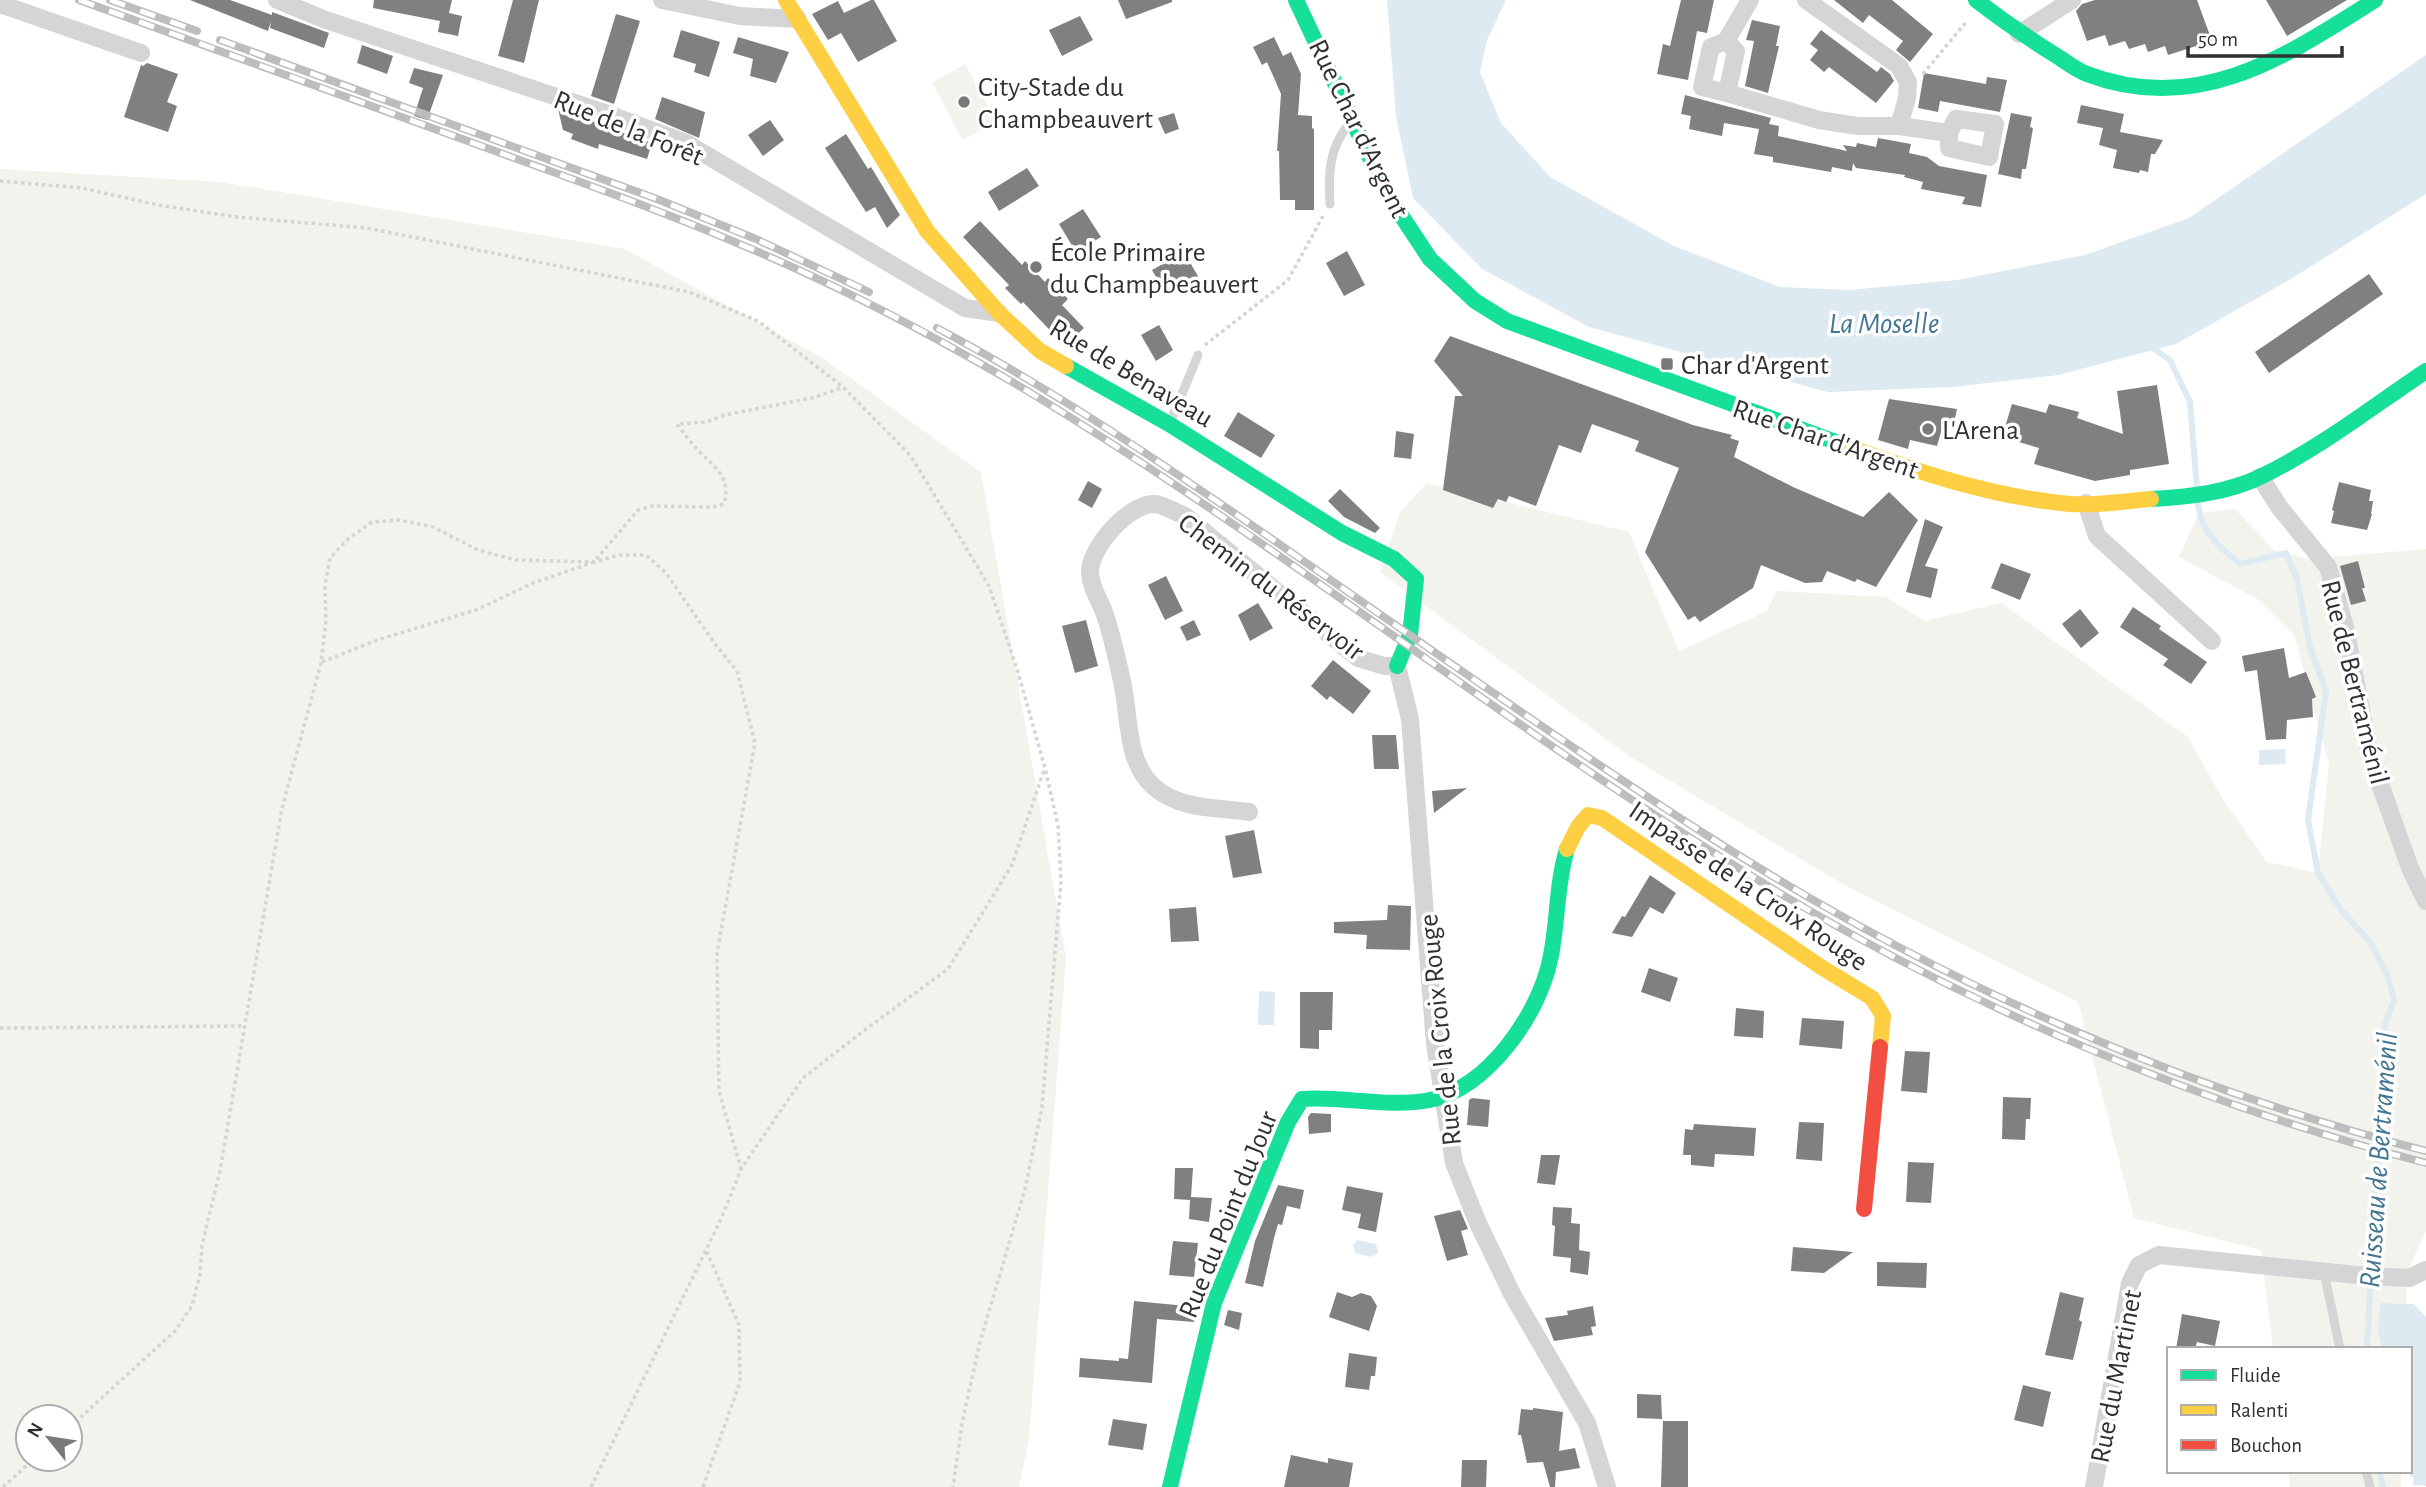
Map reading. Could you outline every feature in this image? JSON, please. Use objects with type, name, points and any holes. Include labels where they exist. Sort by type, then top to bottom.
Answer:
[{"type":"street","name":"Rue de la Forêt","points":[[276,0],[326,20],[603,112],[685,143],[965,307],[999,313]]},
{"type":"street","points":[[662,0],[740,16],[798,19]]},
{"type":"street","name":"Rue de Benaveau","points":[[786,0],[927,231],[999,313],[1040,351],[1169,424],[1342,533],[1394,559],[1416,579],[1413,620],[1402,659],[1397,666]]},
{"type":"street","name":"Rue Char d'Argent","points":[[1296,0],[1387,194],[1430,259],[1475,301],[1507,321],[1902,466],[1997,493],[2072,504],[2181,497],[2218,491],[2260,477],[2309,449],[2426,371]]},
{"type":"street","points":[[1750,0],[1726,41],[1711,47],[1702,87],[1819,120],[1858,126],[1899,125],[1950,133]]},
{"type":"street","points":[[1807,0],[1899,66],[1909,82],[1908,98],[1899,125]]},
{"type":"street","points":[[2019,33],[2072,0]]},
{"type":"street","points":[[1978,2],[2019,33],[2085,73],[2115,84],[2147,88],[2188,88],[2220,82],[2258,69],[2305,44],[2375,0]]},
{"type":"street","points":[[0,4],[141,53]]},
{"type":"street","points":[[1726,41],[1736,51],[1727,93]]},
{"type":"street","name":"Rue de Bertraménil","points":[[2260,477],[2280,508],[2328,567],[2345,627],[2370,757],[2410,868],[2426,901]]},
{"type":"street","points":[[2086,503],[2097,536],[2212,641]]},
{"type":"street","name":"Chemin du Réservoir","points":[[1249,812],[1190,805],[1170,799],[1153,786],[1138,769],[1121,675],[1106,617],[1092,587],[1090,572],[1092,558],[1116,524],[1135,510],[1155,504],[1185,516],[1359,658],[1384,666],[1397,666]]},
{"type":"street","name":"Rue de la Croix Rouge","points":[[1397,666],[1409,719],[1435,1044],[1454,1163],[1477,1221],[1512,1294],[1587,1423],[1608,1487]]},
{"type":"street","name":"Impasse de la Croix Rouge","points":[[1444,1096],[1479,1075],[1518,1032],[1545,981],[1557,920],[1564,852],[1576,827],[1588,815],[1602,818],[1821,967],[1872,998],[1883,1016],[1864,1209]]},
{"type":"street","name":"Rue du Point du Jour","points":[[1170,1487],[1214,1303],[1288,1122],[1302,1099],[1416,1101],[1444,1096]]},
{"type":"street","name":"Rue du Martinet","points":[[2094,1487],[2130,1283],[2139,1265],[2160,1255],[2409,1278],[2426,1270]]},
{"type":"lane","points":[[1330,204],[1328,176],[1333,149],[1353,121]]},
{"type":"lane","points":[[1169,424],[1198,355]]},
{"type":"lane","points":[[2324,1272],[2340,1347]]},
{"type":"path","points":[[1909,82],[1926,73],[1978,2]]},
{"type":"path","points":[[0,181],[82,188],[159,205],[237,216],[367,228],[690,292],[758,321],[843,387],[911,456],[989,586],[1017,669],[1045,768],[1058,826],[1061,881],[1042,1107],[1025,1189],[980,1342],[962,1423],[953,1487]]},
{"type":"path","points":[[1198,355],[1204,346],[1288,280],[1330,204]]},
{"type":"path","points":[[594,562],[638,510],[653,506],[712,507],[724,504],[728,490],[719,471],[677,424],[706,422],[725,415],[816,397],[843,387]]},
{"type":"path","points":[[84,1414],[175,1331],[192,1306],[200,1274],[202,1245],[220,1171],[282,808],[321,663],[326,621],[325,584],[330,558],[348,540],[372,523],[399,520],[433,527],[478,550],[515,560],[594,562]]},
{"type":"path","points":[[321,663],[377,640],[476,610],[533,583],[619,555],[646,555],[666,573],[737,671],[755,743],[718,953],[719,1091],[741,1168]]},
{"type":"path","points":[[591,1487],[706,1250],[741,1168],[803,1078],[948,970],[1012,865],[1045,768]]},
{"type":"path","points":[[0,1028],[245,1026]]},
{"type":"path","points":[[703,1487],[740,1382],[739,1325],[706,1250]]},
{"type":"path","points":[[3,1487],[18,1473]]},
{"type":"shaded area","name":"City-Stade du Champbeauvert","points":[[965,64],[996,121],[963,140],[932,83]]},
{"type":"shaded area","points":[[0,169],[220,182],[625,249],[824,359],[981,472],[1066,958],[1029,1439],[1019,1487],[0,1487]]},
{"type":"shaded area","points":[[1427,483],[1629,532],[1679,651],[1767,611],[1776,591],[1886,597],[1925,621],[2001,603],[2188,737],[2222,798],[2267,862],[2318,873],[2329,764],[2294,635],[2259,600],[2179,557],[2199,513],[2235,509],[2274,550],[2307,559],[2426,549],[2426,1231],[2407,1272],[2405,1347],[2273,1347],[2261,1250],[2134,1218],[2078,1002],[1848,887],[1632,758],[1380,572],[1400,512]]},
{"type":"shaded area","points":[[2288,1473],[2401,1473],[2401,1487],[2290,1487]]},
{"type":"water","name":"La Moselle","points":[[1387,0],[1506,0],[1487,40],[1480,72],[1501,123],[1550,177],[1674,246],[1780,287],[1849,290],[1957,280],[2085,255],[2189,218],[2426,55],[2426,194],[2291,279],[2176,344],[2058,375],[1952,387],[1828,392],[1589,327],[1482,269],[1413,198],[1396,116]]},
{"type":"water","points":[[2285,749],[2286,764],[2259,765],[2259,750]]},
{"type":"water","points":[[1259,991],[1275,992],[1274,1025],[1258,1025]]},
{"type":"water","points":[[1358,1240],[1376,1244],[1378,1253],[1371,1257],[1355,1253],[1353,1244]]},
{"type":"water","points":[[2380,1303],[2414,1304],[2426,1317],[2426,1486],[2413,1485],[2414,1478],[2409,1475],[2412,1473],[2412,1347],[2382,1347],[2378,1331]]},
{"type":"building","points":[[190,0],[230,0],[329,33],[324,48],[270,28],[271,21],[268,31]]},
{"type":"building","points":[[374,0],[452,0],[449,13],[462,16],[458,36],[438,32],[440,21],[373,8]]},
{"type":"building","points":[[513,0],[539,0],[524,63],[498,56]]},
{"type":"building","points":[[874,0],[897,41],[858,62],[841,33],[828,40],[812,14],[838,1],[844,13]]},
{"type":"building","points":[[1118,0],[1172,0],[1172,2],[1126,19]]},
{"type":"building","points":[[1681,0],[1714,0],[1707,33],[1697,31],[1688,80],[1657,74],[1663,44],[1670,46]]},
{"type":"building","points":[[1834,0],[1892,0],[1933,34],[1910,62],[1896,50],[1903,41],[1869,15],[1863,23]]},
{"type":"building","points":[[2095,0],[2197,0],[2212,41],[2168,55],[2165,46],[2148,52],[2145,44],[2129,49],[2125,41],[2109,46],[2105,35],[2087,41],[2076,11],[2082,4]]},
{"type":"building","points":[[2266,0],[2347,0],[2287,36]]},
{"type":"building","points":[[616,14],[640,21],[614,104],[591,96]]},
{"type":"building","points":[[1080,16],[1093,40],[1062,56],[1049,30]]},
{"type":"building","points":[[1752,20],[1780,26],[1776,46],[1779,46],[1768,93],[1745,86],[1754,41],[1746,40]]},
{"type":"building","points":[[681,30],[720,42],[709,77],[694,72],[696,64],[673,57]]},
{"type":"building","points":[[1821,30],[1877,72],[1881,67],[1890,74],[1894,81],[1876,103],[1829,67],[1824,72],[1810,60],[1818,50],[1810,44]]},
{"type":"building","points":[[738,37],[789,52],[776,83],[750,76],[753,59],[733,53]]},
{"type":"building","points":[[1274,37],[1283,56],[1291,52],[1301,74],[1298,115],[1312,116],[1314,210],[1295,210],[1295,200],[1280,200],[1277,151],[1281,94],[1267,62],[1262,65],[1253,47]]},
{"type":"building","points":[[362,45],[393,56],[387,74],[357,63]]},
{"type":"building","points":[[147,63],[178,74],[167,102],[177,106],[168,132],[124,117],[141,65]]},
{"type":"building","points":[[414,68],[443,75],[427,120],[414,116],[423,88],[409,83]]},
{"type":"building","points":[[1924,73],[1986,84],[1987,77],[2007,80],[2000,112],[1940,101],[1938,112],[1918,108]]},
{"type":"building","points":[[1685,95],[1771,118],[1769,124],[1779,126],[1778,136],[1847,151],[1843,145],[1856,147],[1857,143],[1876,147],[1878,138],[1911,144],[1909,153],[1927,157],[1939,166],[1987,175],[1981,207],[1962,204],[1965,197],[1921,189],[1923,182],[1904,177],[1905,175],[1856,168],[1853,163],[1852,171],[1832,167],[1831,172],[1773,162],[1773,157],[1754,154],[1759,129],[1724,123],[1722,136],[1689,129],[1691,116],[1681,114]]},
{"type":"building","points":[[662,97],[705,112],[699,138],[655,119]]},
{"type":"building","points":[[2081,105],[2124,114],[2120,132],[2163,140],[2155,154],[2151,154],[2148,172],[2113,168],[2117,150],[2099,145],[2103,128],[2077,123]]},
{"type":"building","points":[[558,109],[652,143],[647,159],[599,144],[598,149],[571,139],[573,134],[563,130]]},
{"type":"building","points":[[1174,113],[1179,129],[1165,134],[1158,118]]},
{"type":"building","points":[[2011,113],[2032,117],[2030,127],[2033,128],[2026,169],[2022,169],[2021,179],[1998,174]]},
{"type":"building","points":[[770,120],[784,140],[763,156],[748,135]]},
{"type":"building","points":[[846,134],[868,169],[871,167],[900,215],[887,228],[875,207],[866,212],[825,148]]},
{"type":"building","points":[[1027,168],[1039,186],[999,211],[988,192]]},
{"type":"building","points":[[1083,209],[1101,237],[1076,252],[1059,224]]},
{"type":"building","points":[[980,221],[1022,265],[1025,261],[1045,282],[1048,278],[1068,299],[1062,305],[1084,328],[1065,346],[1023,302],[1021,304],[1005,288],[1009,285],[963,237]]},
{"type":"building","points":[[1347,251],[1365,285],[1344,296],[1326,263]]},
{"type":"building","points":[[1184,252],[1199,278],[1167,296],[1152,270]]},
{"type":"building","points":[[2369,274],[2383,294],[2269,373],[2255,352]]},
{"type":"building","points":[[1159,325],[1173,350],[1156,361],[1141,335]]},
{"type":"building","points":[[1450,336],[1693,425],[1732,435],[1730,438],[1739,441],[1734,457],[1793,487],[1863,517],[1889,492],[1918,520],[1876,587],[1827,571],[1822,582],[1805,583],[1761,565],[1753,588],[1700,622],[1695,616],[1688,620],[1645,552],[1679,468],[1635,451],[1639,441],[1592,424],[1581,453],[1559,445],[1536,506],[1509,496],[1506,502],[1498,499],[1493,508],[1443,490],[1455,396],[1463,396],[1434,361]]},
{"type":"building","points":[[2157,385],[2169,464],[2130,470],[2130,475],[2095,481],[2034,464],[2039,448],[2002,437],[2012,404],[2046,413],[2049,404],[2079,412],[2077,418],[2123,434],[2117,391]]},
{"type":"building","points":[[1889,399],[1957,409],[1953,427],[1943,425],[1937,446],[1910,440],[1908,449],[1878,440]]},
{"type":"building","points":[[1238,412],[1275,435],[1261,458],[1224,436]]},
{"type":"building","points":[[1396,431],[1414,434],[1411,459],[1394,457]]},
{"type":"building","points":[[1088,481],[1102,489],[1092,508],[1078,500]]},
{"type":"building","points":[[2339,482],[2371,490],[2369,501],[2373,501],[2372,514],[2367,530],[2331,523]]},
{"type":"building","points":[[1340,489],[1380,528],[1375,533],[1344,517],[1328,501]]},
{"type":"building","points":[[1925,519],[1943,527],[1925,566],[1938,569],[1931,598],[1906,592]]},
{"type":"building","points":[[2358,561],[2366,601],[2351,605],[2340,566]]},
{"type":"building","points":[[2001,563],[2031,574],[2020,600],[1991,588]]},
{"type":"building","points":[[1166,576],[1183,611],[1165,620],[1148,585]]},
{"type":"building","points":[[1258,603],[1273,628],[1250,641],[1238,615]]},
{"type":"building","points":[[2133,607],[2161,626],[2159,629],[2207,662],[2191,684],[2163,665],[2168,659],[2120,627]]},
{"type":"building","points":[[2080,609],[2099,633],[2081,648],[2062,624]]},
{"type":"building","points":[[1086,620],[1098,666],[1075,673],[1062,626]]},
{"type":"building","points":[[1194,620],[1201,635],[1187,641],[1180,627]]},
{"type":"building","points":[[2284,648],[2289,678],[2306,672],[2316,697],[2312,699],[2313,717],[2287,720],[2286,739],[2266,740],[2257,670],[2245,672],[2242,656]]},
{"type":"building","points":[[1333,660],[1371,691],[1353,714],[1330,696],[1327,700],[1311,686]]},
{"type":"building","points":[[1372,735],[1396,735],[1399,769],[1374,769]]},
{"type":"building","points":[[1467,788],[1434,813],[1432,791]]},
{"type":"building","points":[[1254,830],[1262,873],[1233,878],[1225,836]]},
{"type":"building","points":[[1650,875],[1676,893],[1663,914],[1650,907],[1632,937],[1612,933],[1622,916],[1625,917]]},
{"type":"building","points":[[1388,905],[1411,906],[1410,950],[1366,949],[1367,935],[1334,933],[1334,922],[1387,920]]},
{"type":"building","points":[[1196,907],[1199,941],[1171,942],[1169,909]]},
{"type":"building","points":[[1649,968],[1678,978],[1670,1002],[1641,992]]},
{"type":"building","points":[[1300,992],[1333,992],[1332,1030],[1319,1030],[1319,1049],[1300,1048]]},
{"type":"building","points":[[1736,1008],[1764,1011],[1763,1038],[1734,1036]]},
{"type":"building","points":[[1802,1018],[1844,1021],[1842,1049],[1799,1045]]},
{"type":"building","points":[[1905,1051],[1930,1052],[1927,1093],[1901,1091]]},
{"type":"building","points":[[2003,1097],[2031,1098],[2025,1140],[2002,1139]]},
{"type":"building","points":[[1469,1100],[1490,1100],[1488,1127],[1467,1125]]},
{"type":"building","points":[[1311,1113],[1331,1114],[1331,1132],[1309,1134],[1308,1117]]},
{"type":"building","points":[[1799,1122],[1824,1123],[1822,1161],[1796,1159]]},
{"type":"building","points":[[1694,1124],[1756,1128],[1754,1156],[1715,1154],[1714,1167],[1691,1165],[1691,1155],[1683,1155],[1685,1129],[1693,1130]]},
{"type":"building","points":[[1541,1155],[1560,1155],[1555,1185],[1537,1183]]},
{"type":"building","points":[[1908,1162],[1934,1163],[1931,1203],[1906,1202]]},
{"type":"building","points":[[1175,1168],[1193,1168],[1191,1197],[1212,1198],[1209,1222],[1189,1219],[1190,1200],[1174,1199]]},
{"type":"building","points":[[1278,1185],[1304,1190],[1300,1209],[1287,1206],[1282,1225],[1278,1224],[1263,1287],[1245,1283],[1255,1241]]},
{"type":"building","points":[[1347,1186],[1383,1193],[1376,1232],[1358,1228],[1361,1214],[1342,1210]]},
{"type":"building","points":[[1553,1207],[1572,1208],[1571,1223],[1580,1224],[1579,1250],[1590,1252],[1588,1275],[1570,1272],[1571,1258],[1553,1256]]},
{"type":"building","points":[[1460,1210],[1468,1229],[1461,1231],[1468,1255],[1447,1261],[1434,1216]]},
{"type":"building","points":[[1173,1241],[1198,1243],[1194,1277],[1169,1275]]},
{"type":"building","points":[[1793,1247],[1853,1252],[1824,1273],[1791,1271]]},
{"type":"building","points":[[1877,1262],[1927,1263],[1926,1288],[1877,1286]]},
{"type":"building","points":[[1337,1292],[1352,1297],[1361,1293],[1371,1296],[1377,1306],[1369,1331],[1329,1317]]},
{"type":"building","points":[[2060,1292],[2084,1298],[2079,1320],[2082,1322],[2073,1360],[2045,1355]]},
{"type":"building","points":[[1134,1301],[1197,1307],[1194,1322],[1157,1319],[1152,1383],[1079,1377],[1080,1358],[1119,1361],[1119,1358],[1128,1359]]},
{"type":"building","points":[[1593,1306],[1596,1326],[1591,1327],[1593,1335],[1554,1341],[1545,1318],[1568,1315],[1567,1311]]},
{"type":"building","points":[[1228,1310],[1242,1313],[1239,1330],[1224,1325]]},
{"type":"building","points":[[2182,1314],[2220,1321],[2215,1346],[2197,1342],[2196,1347],[2176,1347]]},
{"type":"building","points":[[1349,1353],[1377,1357],[1375,1376],[1371,1376],[1369,1390],[1345,1387]]},
{"type":"building","points":[[2023,1385],[2051,1392],[2043,1427],[2014,1420]]},
{"type":"building","points":[[1637,1394],[1661,1395],[1662,1419],[1637,1418]]},
{"type":"building","points":[[1521,1409],[1563,1412],[1559,1451],[1575,1448],[1580,1468],[1556,1472],[1555,1487],[1550,1487],[1543,1462],[1527,1463],[1521,1435],[1518,1435]]},
{"type":"building","points":[[1113,1419],[1147,1424],[1143,1450],[1108,1445]]},
{"type":"building","points":[[1663,1421],[1688,1421],[1688,1487],[1661,1487]]},
{"type":"building","points":[[1291,1455],[1328,1463],[1328,1458],[1353,1463],[1349,1487],[1284,1487]]},
{"type":"building","points":[[1462,1460],[1487,1460],[1486,1487],[1461,1487]]},
{"type":"waterway","name":"Ruisseau de Bertraménil","points":[[2150,346],[2170,360],[2190,402],[2197,488]]},
{"type":"waterway","name":"Ruisseau de Bertraménil","points":[[2198,503],[2207,530],[2218,545],[2240,564],[2286,553],[2297,579],[2310,647],[2326,691],[2308,820],[2318,873],[2341,910],[2370,942],[2388,977],[2394,1000],[2385,1024],[2367,1347]]},
{"type":"waterway","name":"Ruisseau de Bertraménil","points":[[2380,1473],[2383,1487]]},
{"type":"railway","points":[[79,0],[643,205],[749,248],[849,294],[1009,380],[1105,439],[1292,564],[1569,758],[1758,880],[1836,925],[1916,968],[2082,1046],[2253,1111],[2426,1163]]},
{"type":"railway","points":[[110,0],[197,31]]},
{"type":"railway","points":[[220,40],[657,199],[756,239],[869,292]]},
{"type":"railway","points":[[937,328],[1029,380],[1162,464],[1611,773],[1719,843],[1886,940],[2060,1025],[2150,1062],[2241,1096],[2426,1151]]},
{"type":"traffic: fast","points":[[1296,0],[1387,194],[1430,259],[1475,301],[1507,321],[1841,444]]},
{"type":"traffic: fast","points":[[1976,0],[2083,72],[2127,85],[2166,88],[2203,84],[2273,60],[2308,42],[2375,0]]},
{"type":"traffic: fast","points":[[1066,366],[1169,424],[1342,533],[1394,559],[1416,579],[1410,635],[1397,666]]},
{"type":"traffic: fast","points":[[2151,499],[2222,490],[2262,476],[2325,440],[2426,371]]},
{"type":"traffic: fast","points":[[1170,1487],[1214,1303],[1288,1122],[1302,1099],[1398,1103],[1430,1100],[1451,1093],[1490,1065],[1522,1025],[1544,981],[1553,946],[1567,849]]},
{"type":"traffic: slow","points":[[786,0],[927,231],[999,313],[1040,351],[1066,366]]},
{"type":"traffic: slow","points":[[1841,444],[1925,473],[1982,489],[2041,501],[2100,504],[2151,499]]},
{"type":"traffic: slow","points":[[1567,849],[1578,827],[1588,815],[1602,818],[1821,967],[1872,998],[1883,1016],[1880,1047]]},
{"type":"traffic: jam","points":[[1864,1209],[1880,1047]]},
{"type":"place","name":"City-Stade du Champbeauvert","points":[[964,102]]},
{"type":"place","name":"École Primaire du Champbeauvert","points":[[1036,267]]},
{"type":"place","name":"Char d'Argent","points":[[1667,364]]},
{"type":"place","name":"L'Arena","points":[[1928,429]]}]
